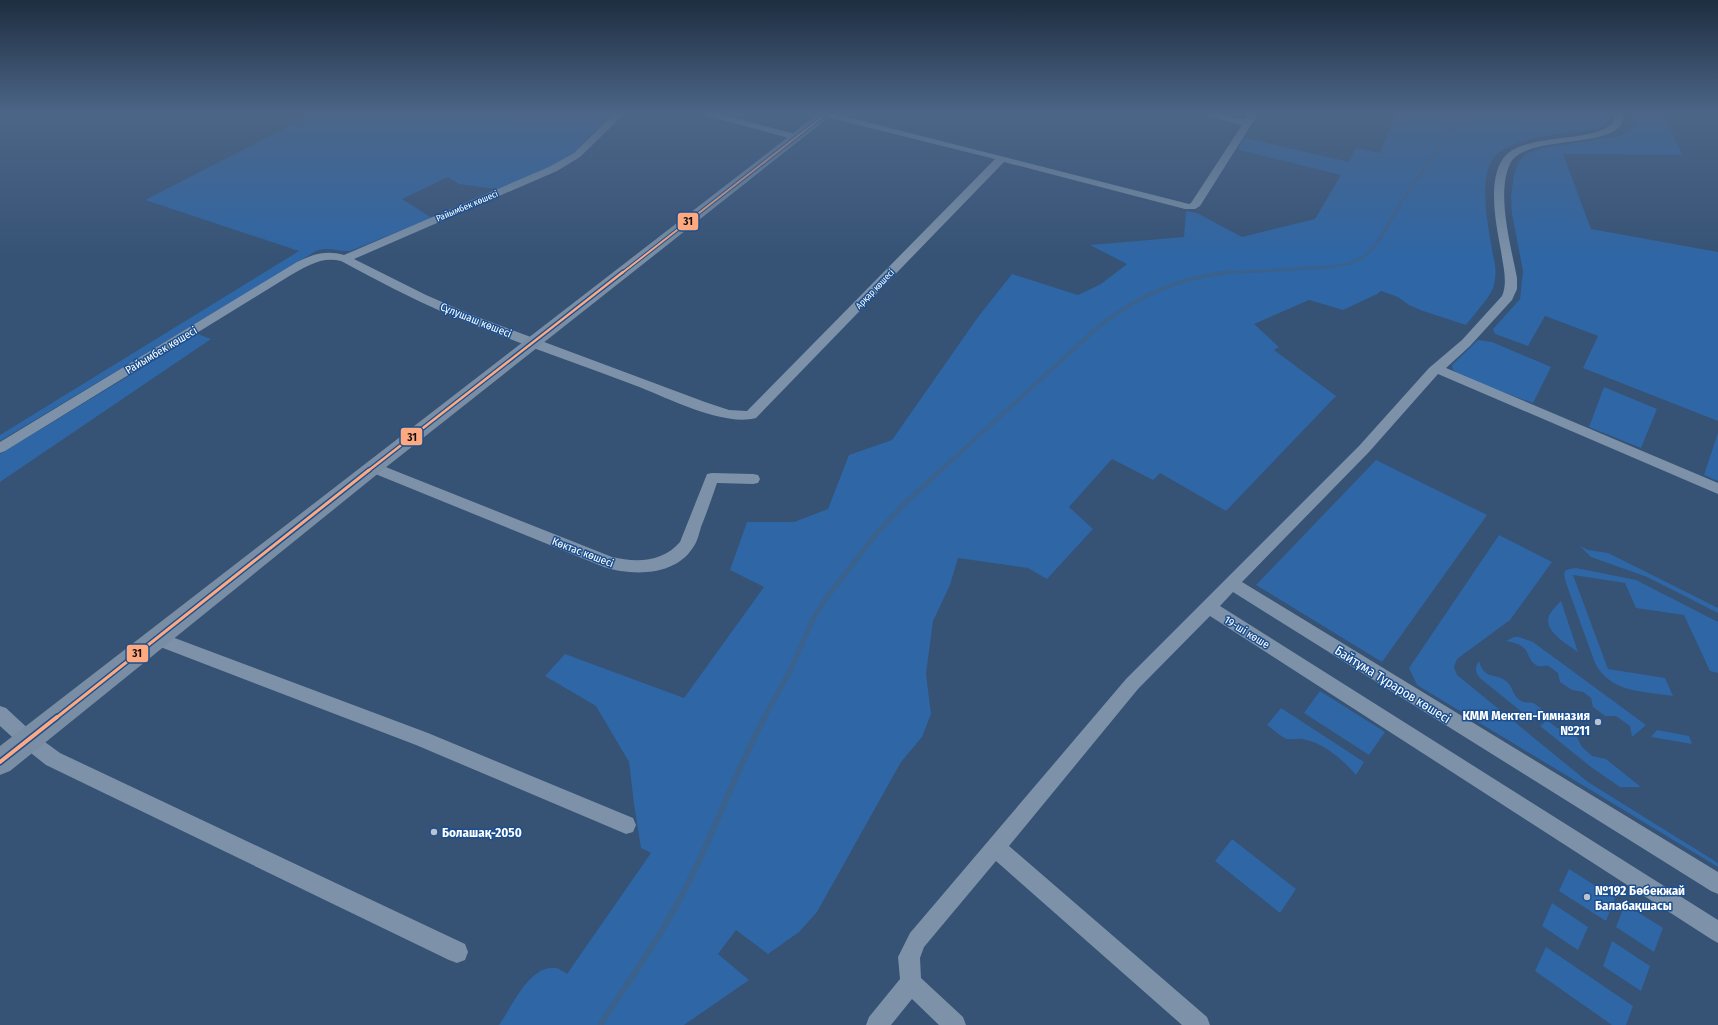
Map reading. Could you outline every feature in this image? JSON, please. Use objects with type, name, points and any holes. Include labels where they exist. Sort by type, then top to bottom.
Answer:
[{"type":"street","name":"Райымбек көшесі","points":[[345,259],[564,162]]},
{"type":"street","points":[[0,762],[373,467],[764,162]]},
{"type":"street","name":"Арқар көшесі","points":[[747,416],[755,413],[998,162]]},
{"type":"street","points":[[1017,162],[1189,207],[1195,206],[1223,162]]},
{"type":"street","points":[[955,1025],[911,983],[909,957],[917,940],[1132,684],[1364,449],[1437,369],[1493,315],[1508,297],[1511,289],[1511,278],[1500,210],[1502,174],[1506,162]]},
{"type":"street","name":"Райымбек көшесі","points":[[0,448],[280,277],[323,256]]},
{"type":"street","name":"Сұлушаш көшесі","points":[[323,256],[335,256],[345,259],[430,302],[533,343],[700,405],[728,414],[747,416]]},
{"type":"street","points":[[1437,369],[1718,489]]},
{"type":"street","name":"Көктас көшесі","points":[[373,467],[610,563],[636,567],[659,563],[682,552],[687,545],[712,478],[753,479]]},
{"type":"street","name":"Байтұма Тұраров көшесі","points":[[1232,584],[1718,884]]},
{"type":"street","name":"19-ші көше","points":[[1208,607],[1718,932]]},
{"type":"street","points":[[156,638],[422,739],[626,825]]},
{"type":"street","points":[[0,714],[28,740],[53,759],[456,952]]},
{"type":"street","points":[[995,847],[1199,1025]]},
{"type":"street","points":[[877,1025],[911,983]]},
{"type":"shaded area","points":[[220,162],[561,162],[502,190],[459,184],[448,177],[402,199],[432,218],[350,251],[325,249],[316,251],[0,441],[0,435],[299,251],[145,200]]},
{"type":"shaded area","points":[[1288,162],[1491,162],[1485,186],[1485,198],[1496,275],[1493,288],[1466,325],[1423,311],[1409,305],[1398,297],[1381,291],[1343,310],[1309,300],[1254,324],[1279,347],[1274,350],[1336,396],[1226,511],[1160,473],[1153,480],[1112,459],[1069,507],[1093,529],[1047,579],[1028,568],[958,558],[950,585],[933,621],[926,674],[931,714],[922,737],[901,762],[817,912],[799,932],[768,954],[736,930],[718,954],[749,980],[684,1025],[499,1025],[522,989],[538,973],[546,969],[556,968],[567,974],[651,853],[641,848],[629,762],[596,706],[545,676],[565,654],[684,698],[764,587],[730,570],[747,522],[794,522],[828,509],[849,455],[892,440],[978,317],[1012,274],[1078,295],[1101,284],[1127,264],[1090,245],[1184,237],[1186,211],[1197,213],[1242,237],[1315,219],[1341,175]]},
{"type":"shaded area","points":[[1519,162],[1566,162],[1591,229],[1718,252],[1718,421],[1583,368],[1598,336],[1545,316],[1528,346],[1495,334],[1493,329],[1520,299],[1523,271],[1512,214],[1511,196],[1514,175]]},
{"type":"shaded area","points":[[198,334],[211,339],[0,482],[0,454]]},
{"type":"shaded area","points":[[1478,340],[1492,342],[1551,367],[1533,403],[1464,378],[1453,370],[1452,365]]},
{"type":"shaded area","points":[[1604,387],[1657,409],[1641,448],[1589,427]]},
{"type":"shaded area","points":[[1718,433],[1718,481],[1704,475]]},
{"type":"shaded area","points":[[1376,460],[1487,515],[1382,662],[1256,585]]},
{"type":"shaded area","points":[[1499,535],[1552,562],[1510,620],[1457,659],[1454,667],[1457,675],[1588,782],[1718,863],[1718,867],[1417,685],[1409,668]]},
{"type":"shaded area","points":[[1580,546],[1588,550],[1608,553],[1718,608],[1718,613],[1647,577],[1591,557]]},
{"type":"shaded area","points":[[1576,568],[1636,580],[1718,622],[1718,673],[1710,671],[1684,615],[1636,608],[1625,583],[1573,575],[1608,669],[1665,678],[1673,696],[1628,689],[1609,680],[1601,673],[1595,663],[1566,583],[1564,575],[1565,571]]},
{"type":"shaded area","points":[[1561,601],[1578,652],[1553,632],[1548,622],[1549,616]]},
{"type":"shaded area","points":[[1514,637],[1519,637],[1533,642],[1646,725],[1632,737],[1630,726],[1616,716],[1605,716],[1593,707],[1591,698],[1583,692],[1572,690],[1560,682],[1558,673],[1552,668],[1547,666],[1538,666],[1531,660],[1525,649],[1515,643],[1506,641]]},
{"type":"shaded area","points":[[1479,661],[1481,667],[1487,674],[1502,678],[1509,683],[1517,698],[1525,702],[1533,703],[1543,710],[1533,721],[1479,677],[1476,673],[1476,666]]},
{"type":"shaded area","points":[[1320,691],[1385,732],[1369,755],[1304,713]]},
{"type":"shaded area","points":[[1281,708],[1364,762],[1356,775],[1332,752],[1318,744],[1303,739],[1287,739],[1267,725]]},
{"type":"shaded area","points":[[1547,720],[1557,728],[1567,729],[1577,737],[1582,747],[1592,756],[1606,759],[1641,787],[1620,787],[1591,767],[1540,726]]},
{"type":"shaded area","points":[[1657,730],[1689,736],[1692,744],[1651,737]]},
{"type":"shaded area","points":[[1232,839],[1296,889],[1280,913],[1215,861]]},
{"type":"shaded area","points":[[1569,869],[1615,898],[1606,921],[1559,891]]},
{"type":"shaded area","points":[[1552,903],[1588,927],[1578,950],[1542,926]]},
{"type":"shaded area","points":[[1625,904],[1663,928],[1654,952],[1616,927]]},
{"type":"shaded area","points":[[1612,941],[1650,966],[1641,991],[1603,966]]},
{"type":"shaded area","points":[[1546,947],[1633,1006],[1626,1025],[1612,1025],[1535,971]]},
{"type":"waterway","points":[[1223,273],[1330,267],[1359,260],[1372,249],[1381,237],[1399,206],[1428,162]]},
{"type":"waterway","points":[[1223,273],[1231,272]]},
{"type":"waterway","points":[[940,471],[1099,326],[1114,315],[1161,289],[1194,278],[1223,273]]},
{"type":"waterway","points":[[764,718],[790,671],[813,619],[824,601],[876,534],[905,503],[941,470]]},
{"type":"waterway","points":[[600,1025],[644,959],[675,908],[695,870],[743,760],[765,717]]},
{"type":"transit line","name":"31","points":[[0,762],[373,467],[765,162]]},
{"type":"place","name":"КММ Мектеп-Гимназия №211","points":[[1598,722]]},
{"type":"place","name":"Болашақ-2050","points":[[434,832]]},
{"type":"place","name":"№192 Бөбекжай Балабақшасы","points":[[1587,897]]}]
